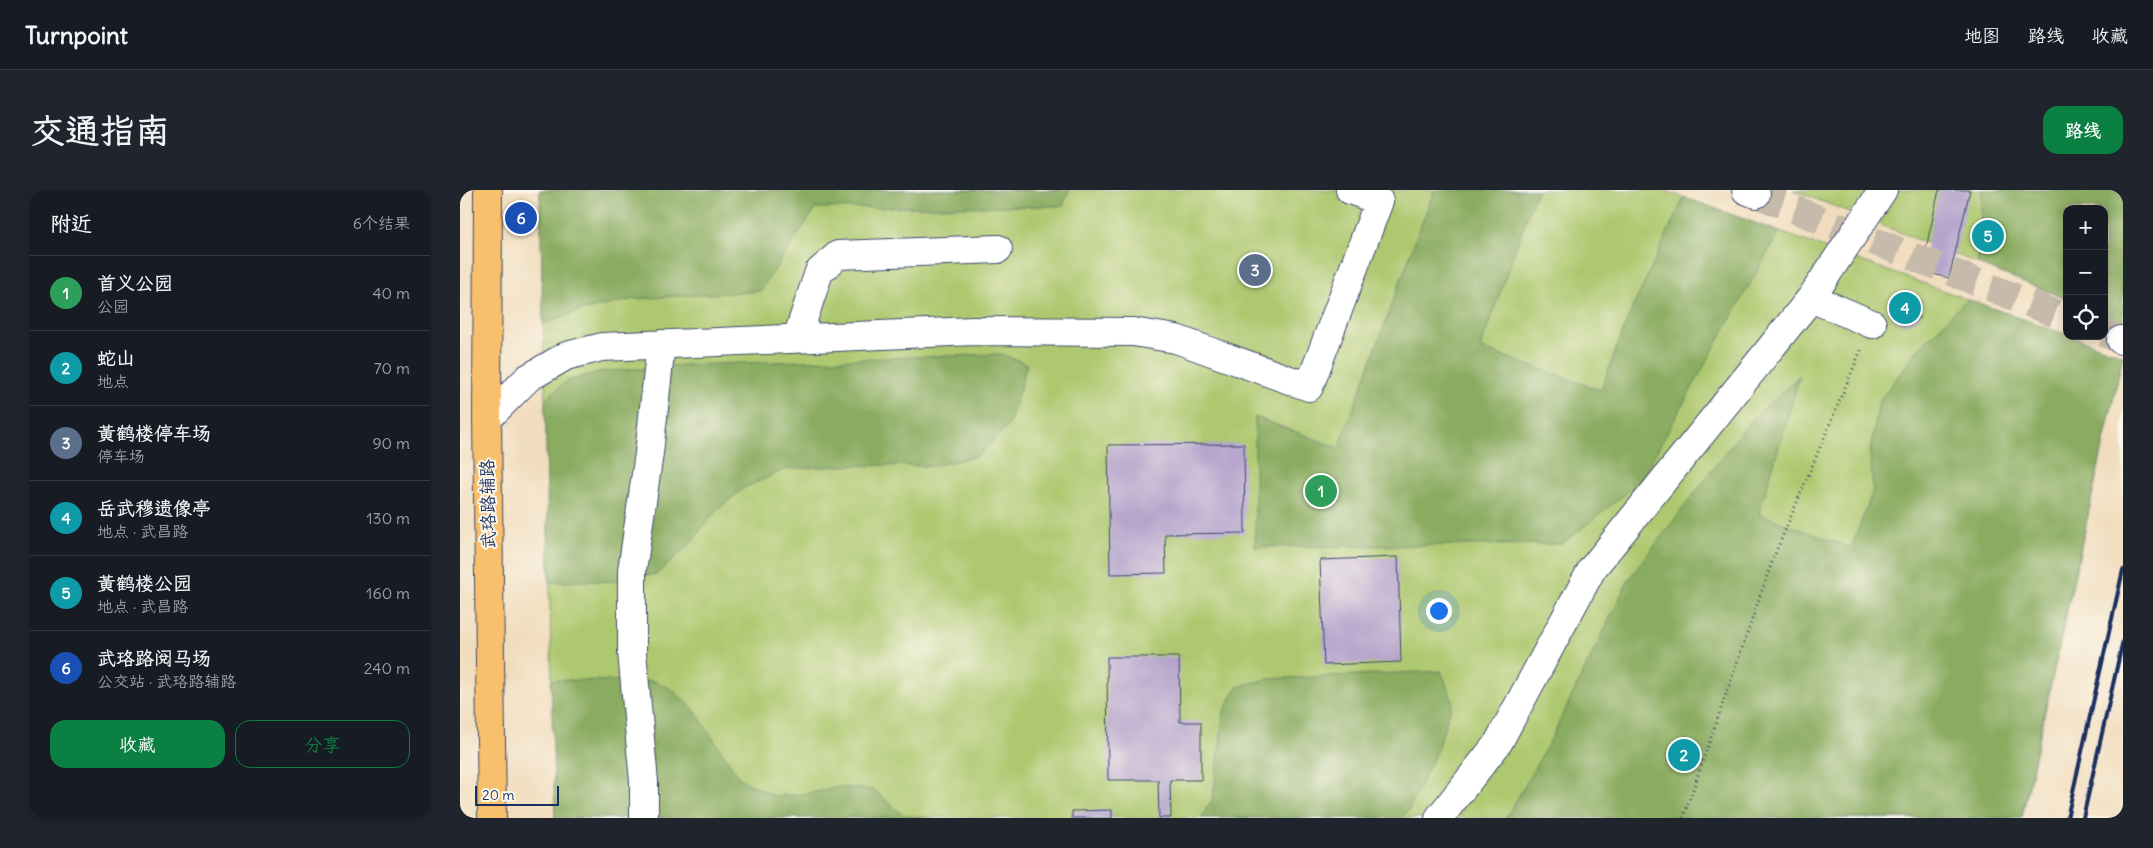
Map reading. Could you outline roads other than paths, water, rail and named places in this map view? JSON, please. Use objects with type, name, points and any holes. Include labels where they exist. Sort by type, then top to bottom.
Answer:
[{"type":"main road","name":"武珞路辅路","points":[[488,190],[487,419],[492,818]]},
{"type":"lane","points":[[487,419],[528,378],[566,356],[602,347],[974,331],[1133,332],[1176,339],[1308,387],[1379,201],[1350,190]]},
{"type":"lane","points":[[1439,818],[1498,743],[1592,569],[1811,298],[1883,190]]},
{"type":"lane","points":[[797,338],[819,272],[838,255],[998,249]]},
{"type":"lane","points":[[1811,298],[1872,324]]},
{"type":"lane","points":[[644,818],[644,782],[632,652],[632,571],[649,453],[661,344]]},
{"type":"tunnel","points":[[1756,194],[2063,316]]},
{"type":"tunnel","points":[[2108,335],[2121,340]]},
{"type":"railway","points":[[2067,818],[2123,570]]},
{"type":"railway","points":[[2083,818],[2123,640]]},
{"type":"place","name":"武珞路阅马场","points":[[521,218]]},
{"type":"place","name":"黄鹤楼公园","points":[[1988,236]]},
{"type":"place","name":"黄鹤楼停车场","points":[[1255,270]]},
{"type":"place","name":"岳武穆遗像亭","points":[[1905,308]]},
{"type":"place","name":"首义公园","points":[[1321,491]]},
{"type":"place","name":"蛇山","points":[[1684,755]]}]
